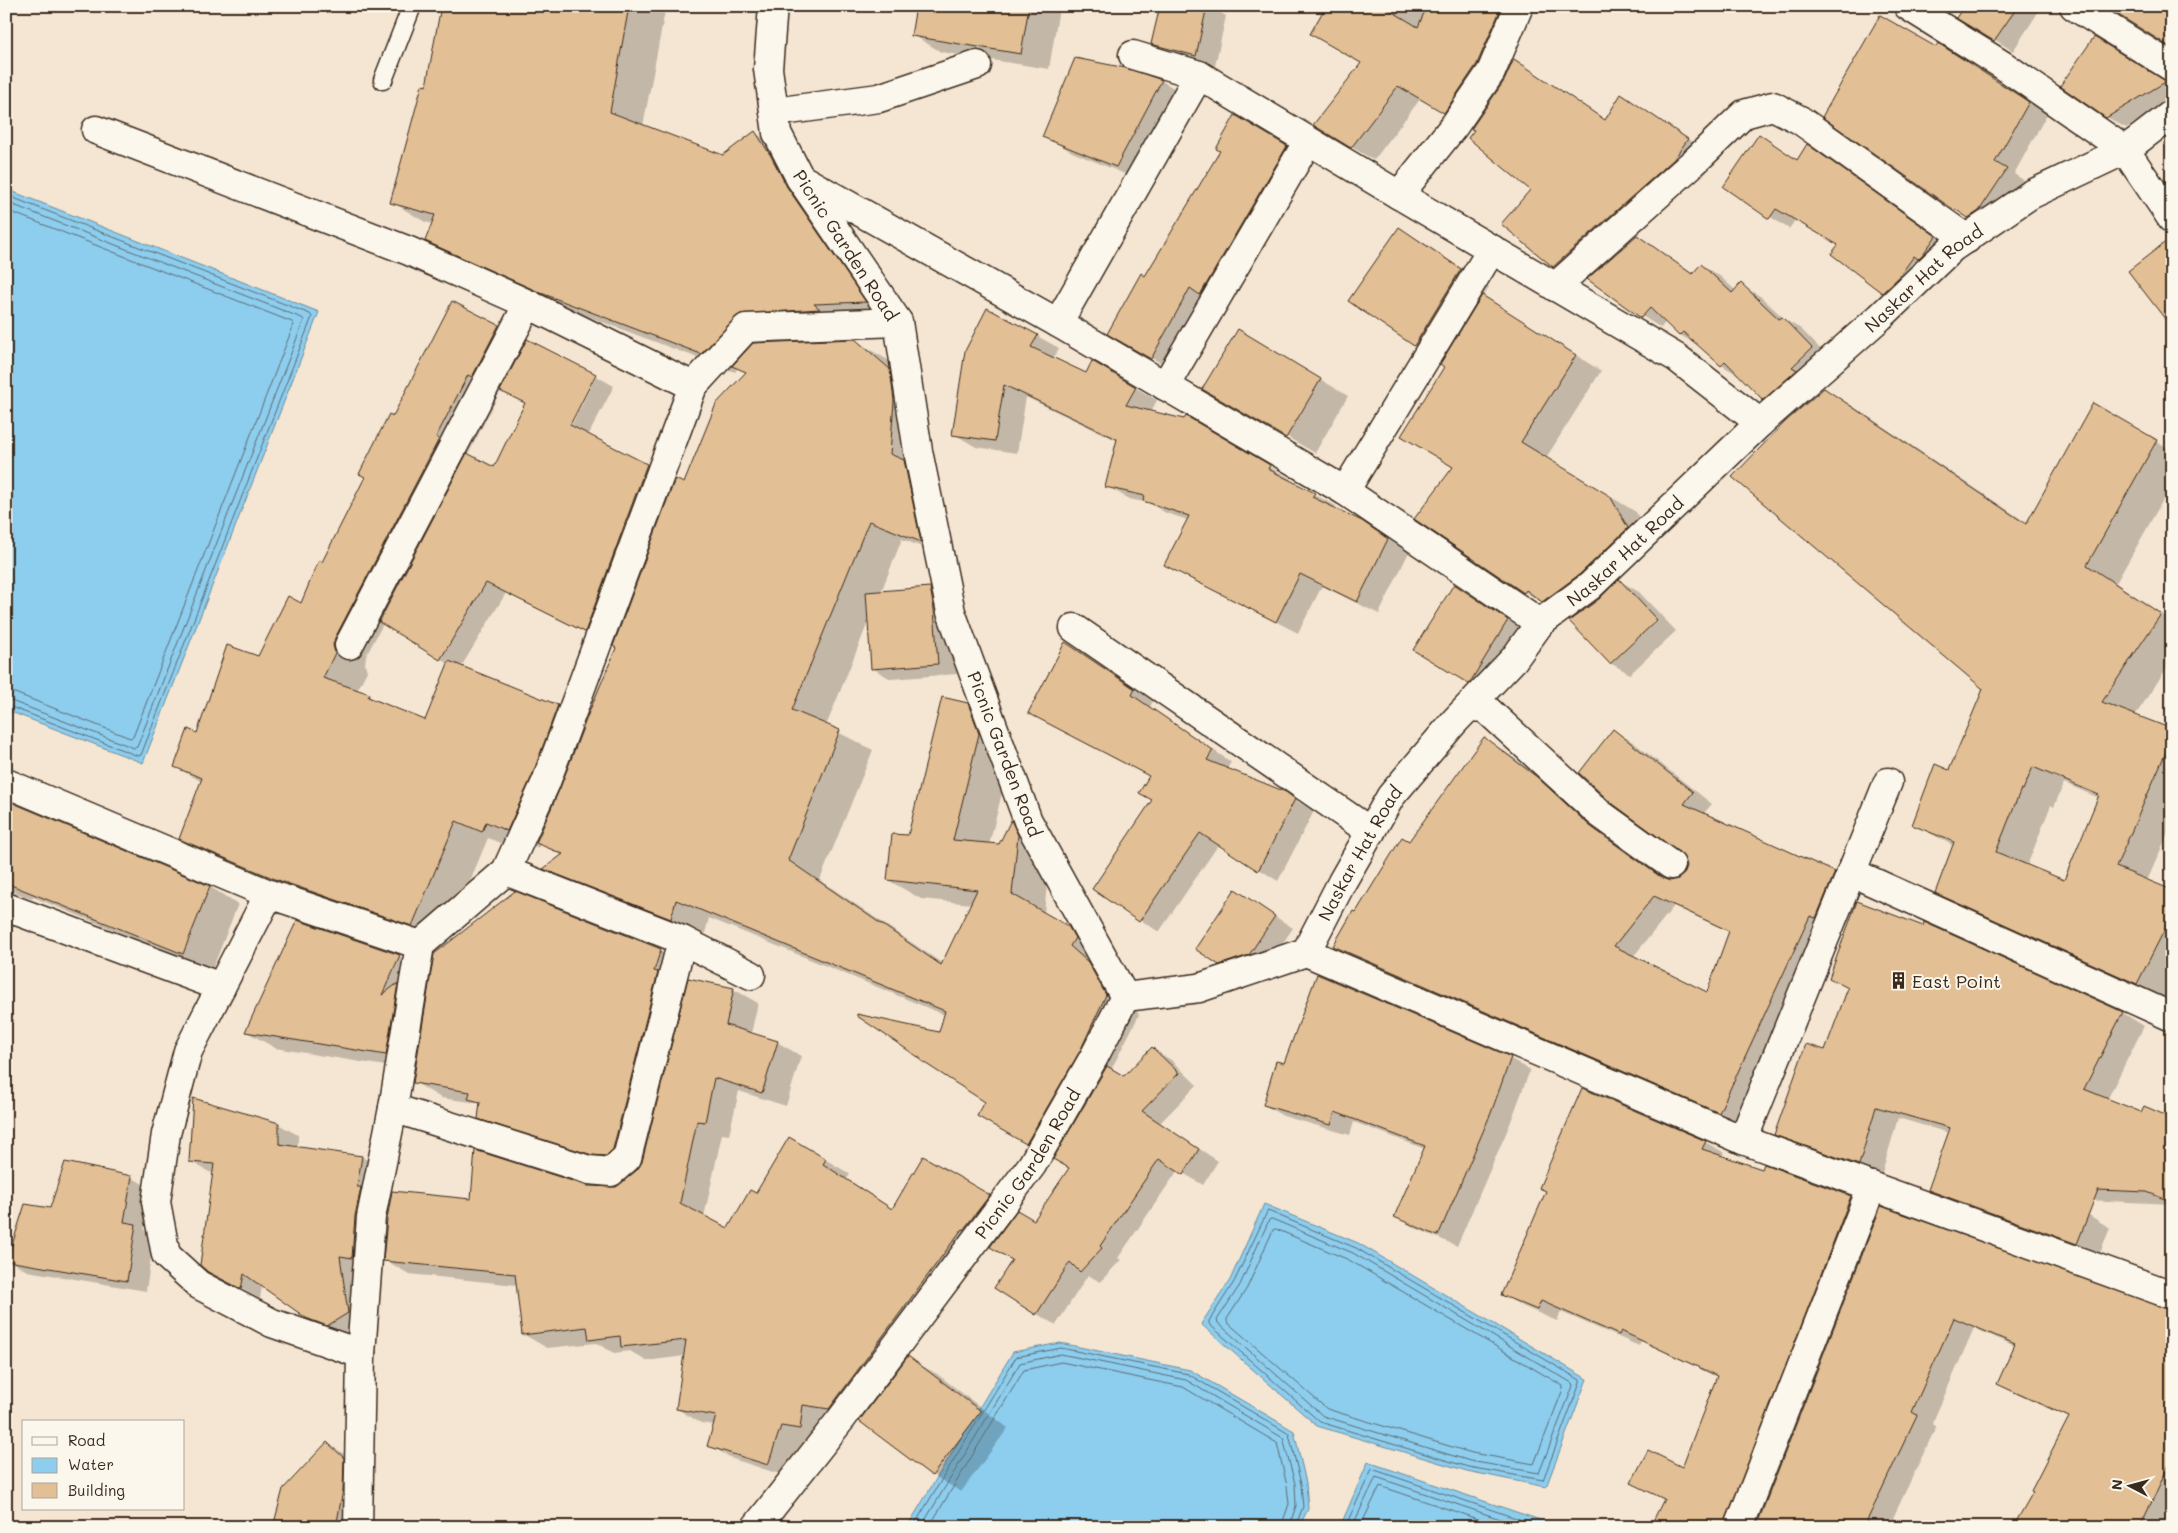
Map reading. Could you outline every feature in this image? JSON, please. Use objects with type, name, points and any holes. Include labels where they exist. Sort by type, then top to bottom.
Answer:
[{"type":"street","name":"Picnic Garden Road","points":[[756,1527],[842,1418],[1032,1165],[1094,1057],[1125,997],[1028,821],[951,612],[918,451],[898,322],[800,178],[777,134],[768,70],[773,6]]},
{"type":"street","points":[[1399,195],[1454,126],[1491,72],[1519,6]]},
{"type":"street","points":[[1908,6],[2004,66],[2125,150],[2172,219]]},
{"type":"street","points":[[2074,6],[2172,67]]},
{"type":"street","points":[[1133,55],[1199,75],[1677,358],[1760,423]]},
{"type":"street","points":[[774,112],[880,98],[978,66]]},
{"type":"street","points":[[1058,323],[1199,75]]},
{"type":"street","points":[[1555,287],[1693,163],[1744,114],[1773,106],[1800,120],[1967,238]]},
{"type":"street","name":"Naskar Hat Road","points":[[1306,952],[1342,882],[1391,796],[1514,659],[1540,622],[1590,586],[1760,423],[1880,317],[1952,248],[2030,195],[2125,150],[2172,114]]},
{"type":"street","points":[[96,130],[409,251],[528,304],[693,386]]},
{"type":"street","points":[[1165,386],[1308,141]]},
{"type":"street","points":[[800,178],[1058,323],[1345,491],[1540,622]]},
{"type":"street","points":[[1345,491],[1492,248]]},
{"type":"street","points":[[349,645],[528,304]]},
{"type":"street","points":[[358,1527],[361,1354],[371,1217],[420,945],[506,871],[546,782],[693,386],[746,328],[898,322]]},
{"type":"street","points":[[1074,628],[1371,832]]},
{"type":"street","points":[[1469,707],[1485,708],[1598,814],[1671,865]]},
{"type":"street","points":[[6,782],[269,894],[420,945]]},
{"type":"street","points":[[1744,1140],[1888,782]]},
{"type":"street","points":[[506,871],[682,940],[751,975]]},
{"type":"street","points":[[1851,872],[2172,1017]]},
{"type":"street","points":[[269,894],[188,1051],[166,1134],[156,1202],[166,1255],[198,1285],[272,1324],[361,1354]]},
{"type":"street","points":[[6,907],[221,987]]},
{"type":"street","points":[[392,1108],[590,1170],[611,1172],[627,1158],[682,940]]},
{"type":"street","points":[[1125,997],[1199,988],[1306,952],[1744,1140],[2172,1295]]},
{"type":"street","points":[[1739,1527],[1872,1186]]},
{"type":"lane","points":[[383,80],[412,6]]},
{"type":"water","points":[[6,189],[319,312],[143,763],[6,710]]},
{"type":"water","points":[[1264,1204],[1358,1243],[1587,1379],[1546,1487],[1467,1471],[1317,1426],[1201,1324],[1230,1280]]},
{"type":"water","points":[[1060,1343],[1190,1370],[1294,1431],[1306,1483],[1308,1509],[1299,1527],[907,1527],[1013,1352]]},
{"type":"water","points":[[1368,1462],[1543,1521],[1551,1527],[1340,1527]]},
{"type":"building","points":[[441,6],[629,6],[610,112],[723,155],[755,131],[787,187],[866,302],[814,304],[820,309],[740,314],[701,354],[541,293],[425,241],[435,215],[390,203],[422,85],[426,86]]},
{"type":"building","points":[[916,6],[1029,6],[1021,54],[911,36]]},
{"type":"building","points":[[1160,6],[1207,6],[1196,56],[1151,44]]},
{"type":"building","points":[[1326,6],[1383,6],[1418,27],[1427,6],[1502,6],[1477,64],[1444,113],[1398,86],[1351,148],[1313,125],[1361,63],[1310,34]]},
{"type":"building","points":[[1964,6],[2018,6],[1994,41],[1956,18]]},
{"type":"building","points":[[2116,6],[2172,6],[2172,48],[2112,11]]},
{"type":"building","points":[[1880,15],[1936,47],[1938,43],[2029,102],[1995,162],[2007,169],[1979,211],[1968,218],[1822,117]]},
{"type":"building","points":[[2094,37],[2167,81],[2106,118],[2060,86]]},
{"type":"building","points":[[1075,58],[1126,68],[1162,80],[1116,167],[1042,137]]},
{"type":"building","points":[[1514,59],[1605,120],[1621,94],[1688,139],[1674,159],[1553,267],[1501,224],[1530,190],[1468,138],[1474,130],[1471,129],[1504,81]]},
{"type":"building","points":[[1235,115],[1287,146],[1200,295],[1190,288],[1151,359],[1107,334],[1141,273],[1145,276],[1220,151],[1216,149]]},
{"type":"building","points":[[1759,134],[1797,160],[1807,144],[1936,236],[1923,254],[1918,259],[1914,256],[1898,278],[1882,293],[1831,254],[1838,245],[1776,209],[1769,219],[1723,187]]},
{"type":"building","points":[[1399,227],[1461,269],[1414,346],[1348,301]]},
{"type":"building","points":[[1637,235],[1692,274],[1701,264],[1732,293],[1741,283],[1779,319],[1782,317],[1812,348],[1792,367],[1797,370],[1763,400],[1725,361],[1721,366],[1683,332],[1679,336],[1650,308],[1641,318],[1587,279]]},
{"type":"building","points":[[2172,237],[2172,328],[2128,271]]},
{"type":"building","points":[[1482,295],[1576,355],[1521,442],[1610,496],[1628,528],[1580,574],[1542,602],[1526,590],[1524,593],[1414,519],[1453,467],[1401,436],[1444,367],[1440,364]]},
{"type":"building","points":[[452,301],[499,325],[472,377],[468,375],[436,437],[439,439],[335,638],[333,645],[335,653],[323,678],[370,694],[368,697],[425,720],[449,661],[558,705],[532,776],[507,831],[486,822],[482,832],[456,821],[412,926],[275,879],[179,839],[202,778],[174,767],[188,729],[197,733],[227,645],[258,656],[288,596],[301,603],[319,560],[322,562],[365,477],[359,474],[389,414],[393,416]]},
{"type":"building","points":[[987,308],[1038,335],[1031,347],[1086,373],[1092,361],[1136,387],[1126,405],[1184,419],[1186,416],[1270,465],[1268,469],[1315,493],[1312,497],[1362,521],[1388,539],[1357,602],[1300,574],[1276,622],[1164,565],[1189,516],[1143,501],[1145,496],[1105,487],[1117,439],[1004,385],[995,441],[952,435],[965,351]]},
{"type":"building","points":[[1238,329],[1321,379],[1286,438],[1202,389]]},
{"type":"building","points":[[527,339],[596,374],[570,425],[647,464],[585,632],[486,583],[440,660],[379,622],[467,453],[494,467],[525,403],[500,391]]},
{"type":"building","points":[[855,339],[890,369],[894,401],[890,454],[904,460],[921,542],[869,521],[792,710],[840,730],[788,860],[941,965],[977,890],[887,880],[892,834],[908,835],[942,697],[968,703],[979,734],[953,840],[999,844],[1011,820],[1018,835],[1012,894],[1068,926],[1075,938],[1070,946],[1088,962],[1106,995],[1080,1051],[1026,1144],[977,1116],[985,1102],[857,1016],[857,1014],[939,1032],[945,1011],[676,900],[671,919],[543,869],[563,854],[536,843],[616,648],[613,646],[675,479],[684,483],[716,404],[746,372],[732,366],[753,343]]},
{"type":"building","points":[[1824,388],[2026,524],[2093,403],[2157,440],[2087,565],[2161,614],[2102,702],[2172,729],[2172,738],[2116,867],[2172,890],[2172,915],[2137,984],[1935,893],[1954,842],[1912,825],[1935,764],[1949,770],[1983,689],[1732,477],[1785,422]],"holes":[[[2033,767],[2099,795],[2064,880],[1996,852],[2021,789],[2023,790]]]},
{"type":"building","points":[[1619,579],[1657,620],[1610,664],[1569,621],[1599,599]]},
{"type":"building","points":[[1454,584],[1508,620],[1469,684],[1413,650]]},
{"type":"building","points":[[930,587],[934,609],[938,664],[871,669],[866,592]]},
{"type":"building","points":[[1065,642],[1135,689],[1132,695],[1213,750],[1207,760],[1286,792],[1295,799],[1258,871],[1200,833],[1139,922],[1092,889],[1152,800],[1139,793],[1149,776],[1028,713]]},
{"type":"building","points":[[1613,729],[1693,792],[1684,804],[1835,872],[1816,918],[1810,916],[1719,1113],[1333,946],[1353,911],[1356,912],[1402,837],[1409,841],[1484,737],[1537,777],[1590,826],[1662,878],[1670,881],[1678,879],[1684,874],[1687,866],[1685,859],[1680,853],[1609,801],[1579,773]],"holes":[[[1654,896],[1729,931],[1707,992],[1614,946]]]},
{"type":"building","points":[[6,800],[210,886],[183,954],[6,883]]},
{"type":"building","points":[[1235,889],[1275,916],[1249,955],[1219,965],[1195,949]]},
{"type":"building","points":[[515,891],[661,949],[654,971],[658,972],[613,1149],[606,1156],[592,1155],[478,1119],[480,1102],[468,1099],[470,1092],[413,1083],[434,954]]},
{"type":"building","points":[[1857,901],[1923,926],[1924,922],[2123,1012],[2084,1089],[2141,1112],[2144,1106],[2172,1118],[2172,1202],[2147,1192],[2098,1190],[2077,1244],[1928,1190],[1950,1128],[1876,1107],[1859,1165],[1774,1135],[1806,1044],[1825,1050],[1848,988],[1829,978]]},
{"type":"building","points":[[297,920],[400,955],[382,995],[398,983],[386,1055],[245,1032]]},
{"type":"building","points":[[1317,974],[1511,1057],[1491,1113],[1438,1236],[1394,1217],[1425,1146],[1335,1112],[1331,1125],[1263,1105],[1276,1061],[1284,1063]]},
{"type":"building","points":[[688,978],[734,988],[726,1025],[778,1041],[762,1093],[714,1078],[705,1122],[697,1121],[680,1203],[728,1228],[750,1190],[756,1193],[789,1137],[826,1159],[823,1164],[892,1209],[923,1156],[990,1195],[962,1229],[829,1409],[803,1405],[800,1429],[781,1426],[768,1465],[707,1446],[716,1416],[676,1409],[686,1340],[621,1347],[620,1336],[589,1340],[587,1327],[522,1335],[515,1274],[383,1261],[392,1191],[471,1199],[475,1150],[588,1186],[616,1187],[637,1170],[642,1162]]},
{"type":"building","points":[[1152,1047],[1179,1073],[1142,1111],[1199,1149],[1183,1175],[1159,1159],[1100,1246],[1102,1248],[1080,1272],[1070,1262],[1036,1315],[994,1288],[1012,1260],[990,1247],[1017,1210],[1034,1220],[1069,1168],[1053,1159],[1107,1066],[1124,1076]]},
{"type":"building","points":[[1582,1088],[1706,1141],[1702,1149],[1762,1169],[1764,1164],[1851,1196],[1724,1527],[1650,1527],[1664,1499],[1631,1483],[1648,1450],[1682,1467],[1717,1376],[1621,1331],[1619,1335],[1541,1301],[1537,1310],[1501,1295],[1546,1191],[1539,1188]]},
{"type":"building","points":[[193,1098],[279,1123],[279,1144],[362,1156],[357,1187],[361,1187],[355,1216],[352,1258],[340,1256],[348,1313],[327,1326],[306,1318],[244,1274],[241,1289],[208,1272],[200,1265],[214,1164],[189,1162]]},
{"type":"building","points":[[65,1162],[132,1176],[124,1222],[136,1224],[127,1281],[7,1261],[25,1204],[50,1208]]},
{"type":"building","points":[[1881,1206],[2172,1310],[2172,1458],[2140,1527],[2013,1527],[2033,1492],[2031,1491],[2069,1417],[1997,1384],[2015,1344],[1954,1318],[1912,1412],[1917,1415],[1864,1527],[1756,1527]]},
{"type":"building","points":[[908,1356],[981,1411],[932,1476],[859,1421]]},
{"type":"building","points":[[327,1442],[344,1458],[343,1490],[336,1527],[273,1527],[283,1489]]},
{"type":"place","name":"East Point","points":[[1898,981]]}]
